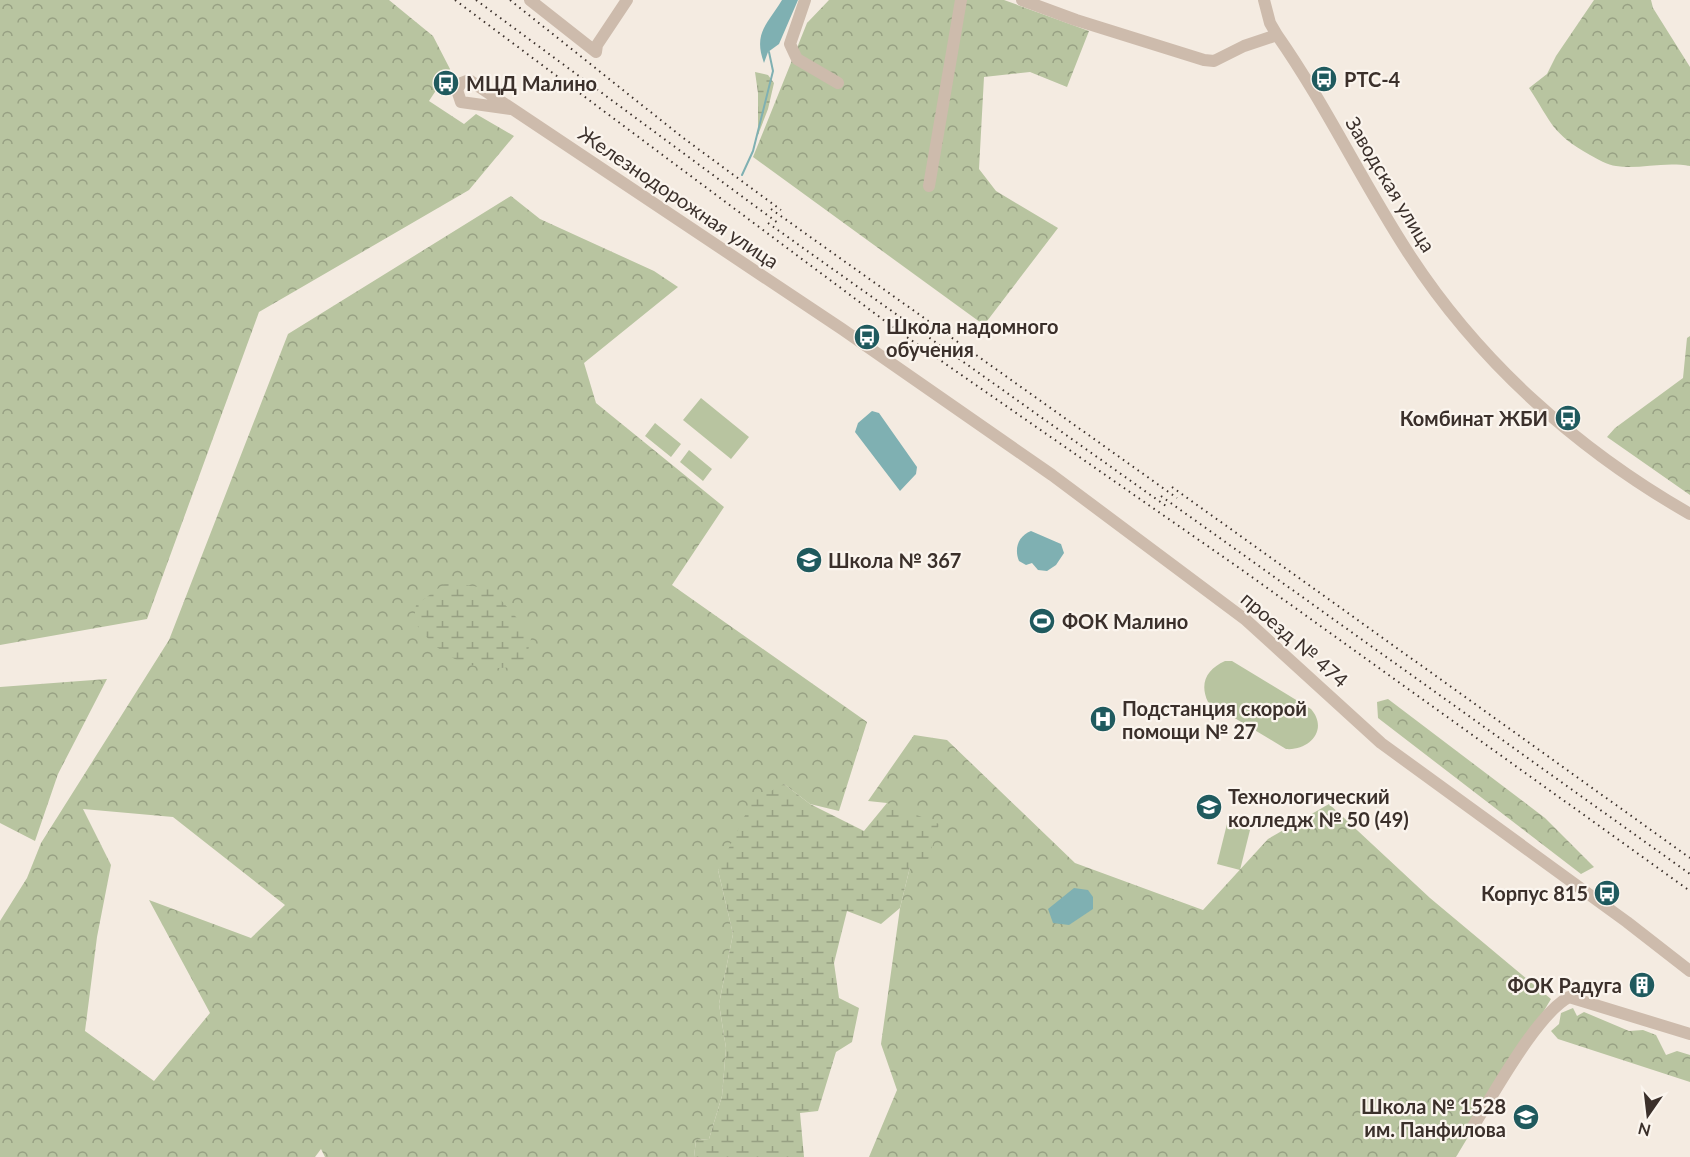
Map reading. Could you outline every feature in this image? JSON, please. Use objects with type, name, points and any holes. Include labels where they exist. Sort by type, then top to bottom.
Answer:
[{"type":"street","points":[[530,0],[596,52],[597,45],[627,0]]},
{"type":"street","points":[[805,0],[790,44],[797,59],[838,83]]},
{"type":"street","points":[[929,186],[961,0]]},
{"type":"street","points":[[1022,0],[1076,20],[1204,60],[1214,61],[1244,46],[1277,35]]},
{"type":"street","name":"Заводская улица","points":[[1264,0],[1270,24],[1312,86],[1352,159],[1409,254],[1457,321],[1519,388],[1589,449],[1690,514]]},
{"type":"street","name":"Железнодорожная улица","points":[[511,108],[461,102],[457,90],[461,83],[469,80],[511,108],[867,346]]},
{"type":"street","name":"проезд № 474","points":[[867,346],[1052,475],[1246,620],[1331,695],[1372,736],[1690,971]]},
{"type":"street","points":[[1472,1128],[1544,1020],[1556,1004],[1569,997],[1690,1034]]},
{"type":"green space","points":[[0,0],[389,0],[433,36],[450,69],[429,101],[464,124],[476,114],[514,136],[469,190],[259,312],[147,619],[0,645]]},
{"type":"green space","points":[[829,0],[1004,0],[1089,31],[1067,87],[1030,72],[984,77],[979,169],[996,191],[1058,228],[984,325],[753,157],[807,23]]},
{"type":"green space","points":[[1594,0],[1651,0],[1653,8],[1690,67],[1690,166],[1670,164],[1624,167],[1599,160],[1577,147],[1560,133],[1548,119],[1529,88],[1547,74],[1556,56]]},
{"type":"green space","points":[[755,72],[768,75],[774,83],[768,109],[758,135],[758,93]]},
{"type":"green space","points":[[511,196],[540,219],[654,271],[678,287],[584,363],[596,403],[724,507],[672,585],[867,722],[839,811],[810,804],[784,784],[718,870],[733,934],[719,1004],[726,1048],[722,1096],[709,1139],[696,1140],[694,1157],[325,1157],[321,1149],[315,1157],[0,1157],[0,921],[27,878],[41,843],[169,640],[288,334]],"holes":[[[83,809],[173,817],[285,905],[251,938],[149,900],[210,1013],[154,1081],[85,1031],[97,937],[111,865]]]},
{"type":"green space","points":[[1690,336],[1690,495],[1607,437],[1615,428],[1683,378],[1687,338]]},
{"type":"green space","points":[[701,398],[749,437],[731,459],[683,420]]},
{"type":"green space","points":[[655,423],[681,444],[671,457],[645,436]]},
{"type":"green space","points":[[689,450],[712,469],[703,481],[680,462]]},
{"type":"green space","points":[[447,582],[491,589],[532,635],[524,666],[490,668],[461,662],[437,647],[425,635],[414,621],[416,605]]},
{"type":"green space","points":[[1225,661],[1232,661],[1311,709],[1318,724],[1314,738],[1302,747],[1286,749],[1208,702],[1204,689],[1206,677],[1213,668]]},
{"type":"green space","points":[[107,679],[58,774],[35,841],[0,823],[0,687]]},
{"type":"green space","points":[[1388,699],[1545,818],[1594,867],[1581,874],[1378,718],[1377,702]]},
{"type":"green space","points":[[914,735],[947,740],[1075,863],[1203,910],[1268,839],[1329,804],[1430,898],[1551,999],[1456,1157],[869,1157],[897,1090],[881,1044],[900,908],[910,867],[887,803],[868,801]]},
{"type":"green space","points":[[784,784],[810,804],[864,831],[887,803],[939,824],[927,864],[910,867],[900,908],[881,924],[847,911],[834,963],[839,998],[859,1008],[852,1042],[836,1052],[818,1111],[800,1113],[804,1157],[694,1157],[696,1140],[709,1139],[722,1096],[726,1048],[719,1004],[733,934],[718,870],[752,801]]},
{"type":"green space","points":[[1227,824],[1250,830],[1240,870],[1217,864]]},
{"type":"green space","points":[[1573,1008],[1577,1016],[1584,1012],[1629,1031],[1643,1030],[1656,1035],[1666,1055],[1677,1051],[1690,1055],[1690,1082],[1558,1039],[1551,1031],[1559,1024],[1561,1013]]},
{"type":"water","points":[[782,0],[798,0],[779,44],[768,52],[764,63],[760,44],[761,36]]},
{"type":"water","points":[[872,411],[879,413],[917,467],[916,474],[900,491],[855,432],[858,423]]},
{"type":"water","points":[[1031,531],[1061,544],[1064,553],[1056,565],[1047,571],[1038,570],[1032,563],[1026,565],[1019,561],[1018,543]]},
{"type":"water","points":[[1074,888],[1088,890],[1093,897],[1093,909],[1069,925],[1053,923],[1048,909]]},
{"type":"waterway","points":[[742,175],[753,151],[773,71],[769,52]]},
{"type":"railway","points":[[455,0],[901,333],[1245,572],[1690,891]]},
{"type":"railway","points":[[476,0],[778,223]]},
{"type":"railway","points":[[510,0],[682,137],[781,210]]},
{"type":"railway","points":[[771,209],[1177,498]]},
{"type":"railway","points":[[768,223],[1166,506]]},
{"type":"railway","points":[[1172,487],[1690,858]]},
{"type":"railway","points":[[1161,496],[1690,874]]},
{"type":"place","name":"РТС-4","points":[[1324,79]]},
{"type":"place","name":"МЦД Малино","points":[[446,83]]},
{"type":"place","name":"Школа надомного обучения","points":[[867,337]]},
{"type":"place","name":"Комбинат ЖБИ","points":[[1568,418]]},
{"type":"place","name":"Школа № 367","points":[[809,560]]},
{"type":"place","name":"ФОК Малино","points":[[1042,621]]},
{"type":"place","name":"Подстанция скорой помощи № 27","points":[[1103,719]]},
{"type":"place","name":"Технологический колледж № 50 (49)","points":[[1209,807]]},
{"type":"place","name":"Корпус 815","points":[[1607,893]]},
{"type":"place","name":"ФОК Радуга","points":[[1642,985]]},
{"type":"place","name":"Школа № 1528 им. Панфилова","points":[[1526,1117]]}]
